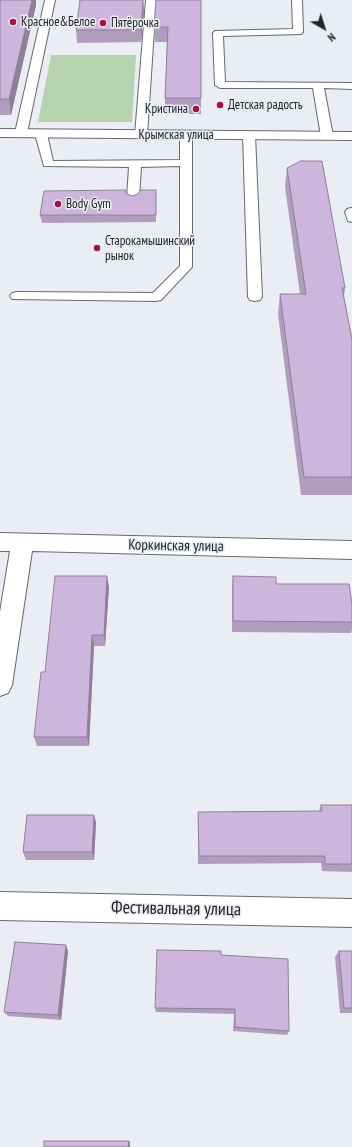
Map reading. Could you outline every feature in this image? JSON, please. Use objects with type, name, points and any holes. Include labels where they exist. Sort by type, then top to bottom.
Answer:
[{"type":"street","name":"Крымская улица","points":[[0,133],[352,136]]},
{"type":"street","name":"Коркинская улица","points":[[0,542],[352,550]]},
{"type":"street","points":[[0,686],[22,543]]},
{"type":"street","name":"Фестивальная улица","points":[[0,906],[352,913]]},
{"type":"lane","points":[[21,134],[50,0]]},
{"type":"lane","points":[[141,134],[151,0]]},
{"type":"lane","points":[[297,0],[298,32],[218,32],[220,85],[352,86]]},
{"type":"lane","points":[[318,85],[327,136]]},
{"type":"lane","points":[[41,134],[48,164],[186,163]]},
{"type":"lane","points":[[18,296],[156,297],[186,267],[186,135]]},
{"type":"lane","points":[[249,135],[255,297]]},
{"type":"lane","points":[[133,198],[135,163]]},
{"type":"lane","points":[[352,212],[352,218]]},
{"type":"green space","points":[[51,55],[136,55],[132,122],[38,122]]},
{"type":"building","points":[[0,0],[32,0],[9,99],[0,99]]},
{"type":"building","points":[[80,0],[143,0],[141,30],[76,30]]},
{"type":"building","points":[[156,0],[201,0],[201,98],[165,98],[168,27],[154,27]]},
{"type":"building","points":[[301,161],[322,161],[345,288],[342,288],[352,339],[352,477],[304,477],[280,294],[306,294],[287,168]]},
{"type":"building","points":[[125,190],[127,194],[133,196],[138,194],[140,190],[156,190],[156,215],[40,215],[44,191]]},
{"type":"building","points":[[55,576],[107,576],[104,635],[92,635],[87,737],[34,737],[41,672],[45,672]]},
{"type":"building","points":[[233,576],[276,577],[276,584],[349,584],[352,604],[352,622],[233,621]]},
{"type":"building","points":[[321,805],[352,805],[352,864],[325,864],[325,856],[199,856],[198,812],[322,811]]},
{"type":"building","points":[[27,815],[94,815],[92,852],[23,852]]},
{"type":"building","points":[[15,942],[66,945],[58,1015],[4,1012]]},
{"type":"building","points":[[157,950],[221,951],[221,955],[288,959],[289,1031],[235,1027],[235,1009],[155,1008]]},
{"type":"building","points":[[339,951],[352,951],[352,1008],[344,1008]]},
{"type":"building","points":[[44,1141],[129,1141],[128,1147],[44,1147]]},
{"type":"place","name":"Красное&Белое","points":[[13,22]]},
{"type":"place","name":"Пятёрочка","points":[[103,23]]},
{"type":"place","name":"Детская радость","points":[[220,105]]},
{"type":"place","name":"Кристина","points":[[196,109]]},
{"type":"place","name":"Body Gym","points":[[58,204]]},
{"type":"place","name":"Старокамышинский рынок","points":[[97,248]]}]
